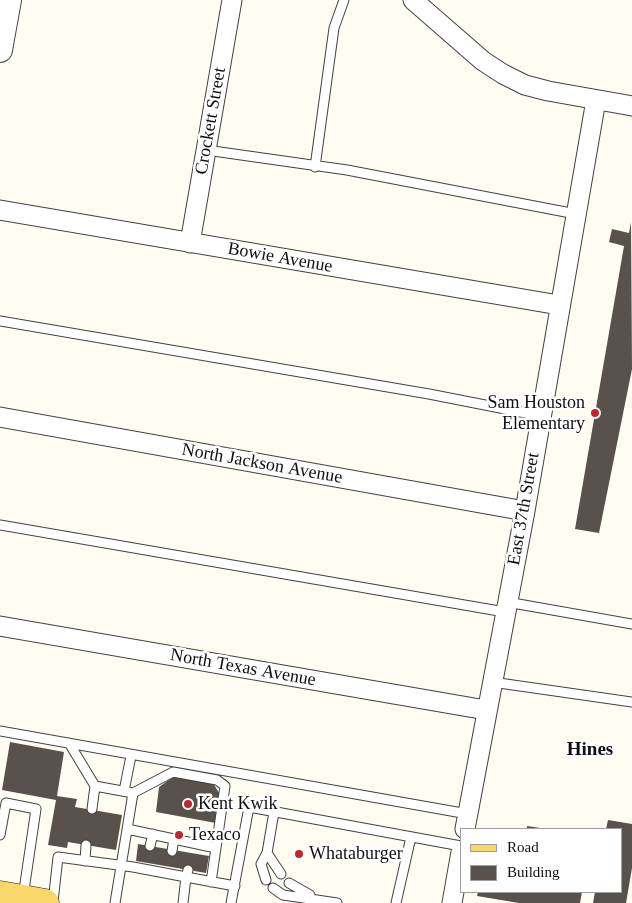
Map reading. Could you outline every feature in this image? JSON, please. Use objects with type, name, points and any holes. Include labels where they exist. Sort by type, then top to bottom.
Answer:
[{"type":"street","points":[[0,50],[9,0]]},
{"type":"street","name":"Crockett Street","points":[[190,243],[232,0]]},
{"type":"street","points":[[413,0],[483,61],[503,74],[540,89],[632,106]]},
{"type":"street","name":"East 37th Street","points":[[466,822],[525,511],[596,100]]},
{"type":"street","name":"Bowie Avenue","points":[[0,210],[560,306]]},
{"type":"street","name":"North Jackson Avenue","points":[[0,417],[525,511]]},
{"type":"street","name":"North Texas Avenue","points":[[0,626],[486,710]]},
{"type":"street","points":[[452,903],[460,858]]},
{"type":"lane","points":[[315,167],[334,28],[344,0]]},
{"type":"lane","points":[[206,150],[356,172],[576,214]]},
{"type":"lane","points":[[0,320],[419,392],[541,416]]},
{"type":"lane","points":[[0,525],[506,607],[632,624]]},
{"type":"lane","points":[[492,682],[632,702]]},
{"type":"lane","points":[[0,731],[131,756],[222,770],[466,822]]},
{"type":"lane","points":[[69,743],[95,786],[92,809]]},
{"type":"lane","points":[[116,903],[127,829],[131,756]]},
{"type":"lane","points":[[172,762],[172,772]]},
{"type":"lane","points":[[217,780],[222,770]]},
{"type":"lane","points":[[95,786],[129,792],[172,772],[217,780],[226,786],[211,882]]},
{"type":"lane","points":[[0,835],[6,803],[36,809],[29,900]]},
{"type":"lane","points":[[231,903],[249,807],[460,846]]},
{"type":"lane","points":[[266,880],[261,864],[266,853],[274,812]]},
{"type":"lane","points":[[127,829],[216,848]]},
{"type":"lane","points":[[150,846],[153,834]]},
{"type":"lane","points":[[397,902],[411,837]]},
{"type":"lane","points":[[172,851],[174,838]]},
{"type":"lane","points":[[192,853],[193,843]]},
{"type":"lane","points":[[85,861],[86,845]]},
{"type":"lane","points":[[266,853],[281,874]]},
{"type":"lane","points":[[29,900],[58,857],[122,865],[147,866],[235,886]]},
{"type":"lane","points":[[183,903],[187,874]]},
{"type":"lane","points":[[288,883],[301,892],[334,902]]},
{"type":"lane","points":[[273,888],[283,895],[334,902]]},
{"type":"building","points":[[631,222],[632,369],[599,533],[575,529],[624,246],[609,242],[612,229],[629,233]]},
{"type":"building","points":[[10,742],[64,752],[57,796],[77,799],[75,807],[122,815],[116,850],[68,842],[67,848],[48,845],[56,800],[2,790]]},
{"type":"building","name":"Kent Kwik","points":[[173,777],[213,783],[221,796],[216,823],[156,812],[159,787]]},
{"type":"building","points":[[608,820],[632,824],[632,868],[626,903],[593,903],[595,893],[622,893],[622,828],[606,828]]},
{"type":"building","points":[[138,844],[209,856],[206,873],[136,861]]},
{"type":"building","points":[[478,893],[582,893],[580,903],[519,903],[477,896]]},
{"type":"place","name":"Sam Houston Elementary","points":[[595,413]]},
{"type":"place","name":"Kent Kwik","points":[[188,804]]},
{"type":"place","name":"Texaco","points":[[179,835]]},
{"type":"place","name":"Whataburger","points":[[299,854]]},
{"type":"district","name":"Hines","points":[[590,750]]}]
